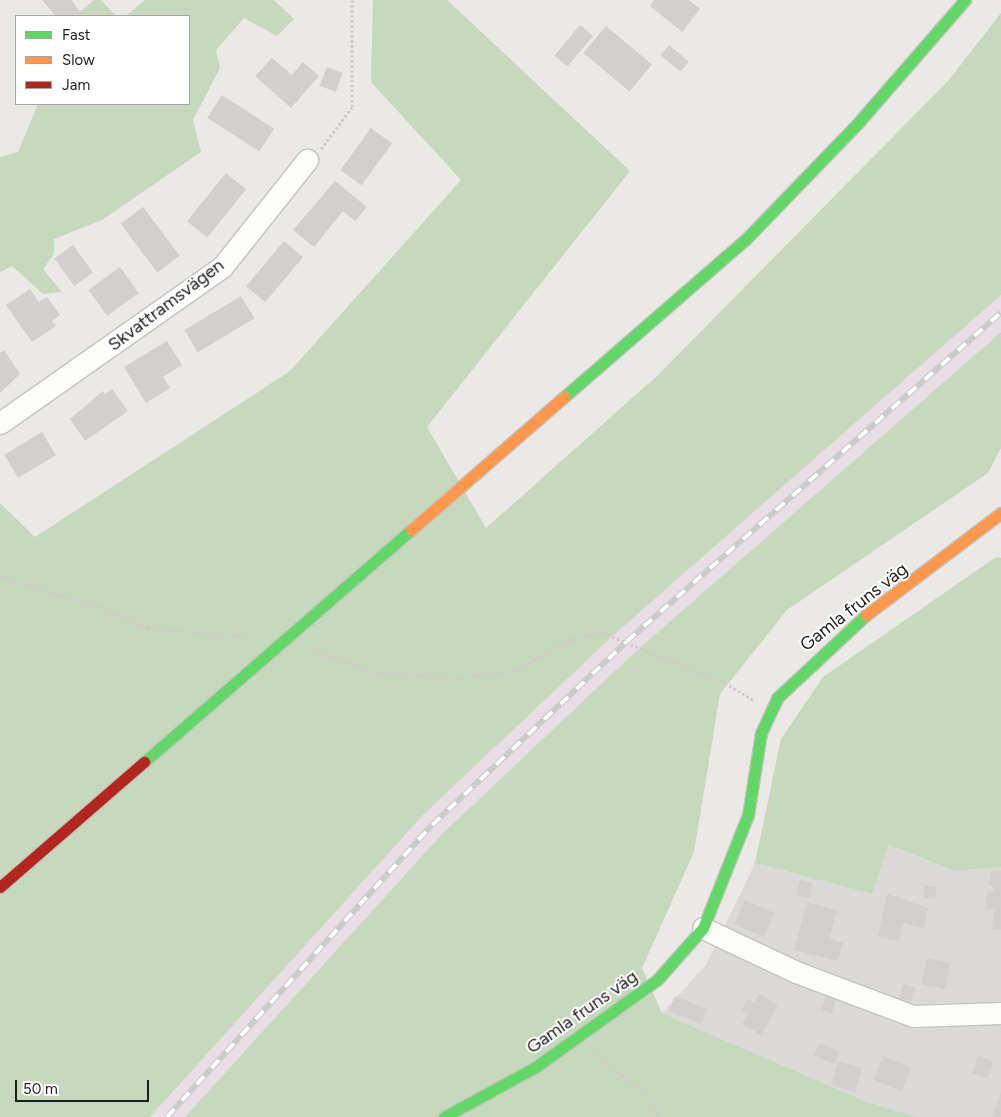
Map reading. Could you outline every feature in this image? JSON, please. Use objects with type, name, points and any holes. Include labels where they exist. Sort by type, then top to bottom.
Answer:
[{"type":"main road","points":[[0,887],[746,239],[858,123],[965,0]]},
{"type":"main road","name":"Gamla fruns väg","points":[[444,1117],[534,1068],[585,1034],[657,980],[703,928],[748,815],[754,758],[771,709],[811,662],[853,625],[1001,513]]},
{"type":"street","name":"Skvattramsvägen","points":[[0,424],[222,267],[307,160]]},
{"type":"street","points":[[703,928],[796,972],[912,1016],[1001,1014]]},
{"type":"path","points":[[307,160],[322,148],[352,107],[352,0]]},
{"type":"path","points":[[0,577],[100,607],[147,628],[282,642],[316,649],[376,673],[457,678],[515,670],[568,640],[603,634],[725,683],[771,709]]},
{"type":"path","points":[[585,1034],[605,1063],[642,1090],[659,1117]]},
{"type":"shaded area","points":[[1001,295],[1001,332],[635,652],[442,834],[185,1117],[150,1117],[422,816],[617,632]]},
{"type":"shaded area","points":[[889,845],[955,871],[1001,867],[1001,1117],[917,1117],[865,1101],[662,1013],[706,965],[755,863],[872,894]]},
{"type":"green space","points":[[94,0],[101,0],[115,15],[76,15]]},
{"type":"green space","points":[[145,0],[274,0],[294,19],[277,36],[244,18],[216,50],[220,68],[193,120],[201,152],[102,220],[54,239],[54,254],[43,269],[62,292],[43,294],[12,266],[0,272],[0,157],[18,152],[38,105],[190,105],[190,15],[127,15]]},
{"type":"green space","points":[[373,0],[447,0],[630,171],[427,427],[486,528],[658,375],[948,81],[1001,13],[1001,295],[617,632],[422,816],[150,1117],[0,1117],[0,503],[35,537],[290,371],[461,180],[371,82]]},
{"type":"green space","points":[[1001,332],[1001,448],[988,473],[787,610],[720,694],[694,852],[642,968],[662,1013],[865,1101],[917,1117],[185,1117],[442,834],[635,652]]},
{"type":"green space","points":[[996,557],[1001,558],[1001,867],[955,871],[889,845],[872,894],[755,863],[781,739],[823,677]]},
{"type":"building","points":[[42,0],[71,0],[82,14],[69,15],[55,15]]},
{"type":"building","points":[[654,0],[689,0],[700,9],[682,32],[650,6]]},
{"type":"building","points":[[580,25],[593,36],[567,67],[554,56]]},
{"type":"building","points":[[606,26],[652,65],[629,91],[584,53]]},
{"type":"building","points":[[669,45],[689,62],[681,72],[661,55]]},
{"type":"building","points":[[272,58],[292,75],[303,62],[319,76],[291,108],[255,76]]},
{"type":"building","points":[[327,67],[343,73],[336,92],[320,86]]},
{"type":"building","points":[[222,95],[274,129],[259,151],[207,118]]},
{"type":"building","points":[[371,128],[392,143],[361,185],[340,170]]},
{"type":"building","points":[[226,173],[246,189],[207,238],[187,221]]},
{"type":"building","points":[[335,181],[367,207],[355,221],[343,211],[314,247],[293,230]]},
{"type":"building","points":[[143,207],[180,256],[157,273],[121,224]]},
{"type":"building","points":[[284,241],[303,257],[265,302],[246,286]]},
{"type":"building","points":[[73,245],[93,273],[74,286],[54,259]]},
{"type":"building","points":[[120,267],[139,293],[107,316],[88,290]]},
{"type":"building","points":[[30,289],[39,302],[47,297],[60,315],[52,321],[56,326],[32,342],[6,305]]},
{"type":"building","points":[[241,296],[254,318],[198,352],[184,330]]},
{"type":"building","points":[[167,341],[182,365],[163,377],[170,388],[146,403],[124,367]]},
{"type":"building","points":[[4,350],[20,374],[0,393],[0,353]]},
{"type":"building","points":[[112,389],[128,411],[85,441],[70,419],[103,391],[105,394]]},
{"type":"building","points":[[42,432],[56,455],[18,478],[4,455]]},
{"type":"building","points":[[991,870],[1001,871],[1001,930],[992,929],[994,910],[985,909],[987,891],[993,892],[994,887],[989,886]]},
{"type":"building","points":[[800,880],[813,883],[809,899],[796,896]]},
{"type":"building","points":[[925,885],[937,887],[935,899],[923,897]]},
{"type":"building","points":[[887,894],[928,908],[924,928],[903,923],[899,941],[878,937]]},
{"type":"building","points":[[745,900],[774,913],[764,937],[734,924]]},
{"type":"building","points":[[807,902],[837,910],[829,939],[843,943],[838,961],[794,950]]},
{"type":"building","points":[[927,958],[950,963],[945,989],[921,984]]},
{"type":"building","points":[[903,984],[915,987],[911,1001],[899,999]]},
{"type":"building","points":[[759,994],[778,1005],[761,1035],[742,1024],[748,1014],[741,1011],[748,999],[754,1002]]},
{"type":"building","points":[[675,996],[707,1009],[701,1024],[669,1011]]},
{"type":"building","points":[[826,996],[836,999],[832,1014],[821,1010]]},
{"type":"building","points":[[819,1043],[840,1051],[835,1064],[814,1056]]},
{"type":"building","points":[[883,1056],[911,1067],[902,1091],[874,1080]]},
{"type":"building","points":[[978,1056],[993,1061],[988,1078],[972,1073]]},
{"type":"building","points":[[838,1061],[862,1068],[855,1092],[831,1085]]},
{"type":"building","points":[[1001,1092],[1001,1117],[992,1117]]},
{"type":"railway","points":[[167,1117],[432,825],[627,641],[1001,313]]},
{"type":"traffic: fast","points":[[564,397],[746,239],[858,123],[965,0]]},
{"type":"traffic: fast","points":[[144,762],[411,530]]},
{"type":"traffic: fast","points":[[444,1117],[534,1068],[657,980],[703,928],[748,815],[761,733],[777,698],[866,615]]},
{"type":"traffic: slow","points":[[411,530],[564,397]]},
{"type":"traffic: slow","points":[[866,615],[1001,513]]},
{"type":"traffic: jam","points":[[0,887],[144,762]]}]
